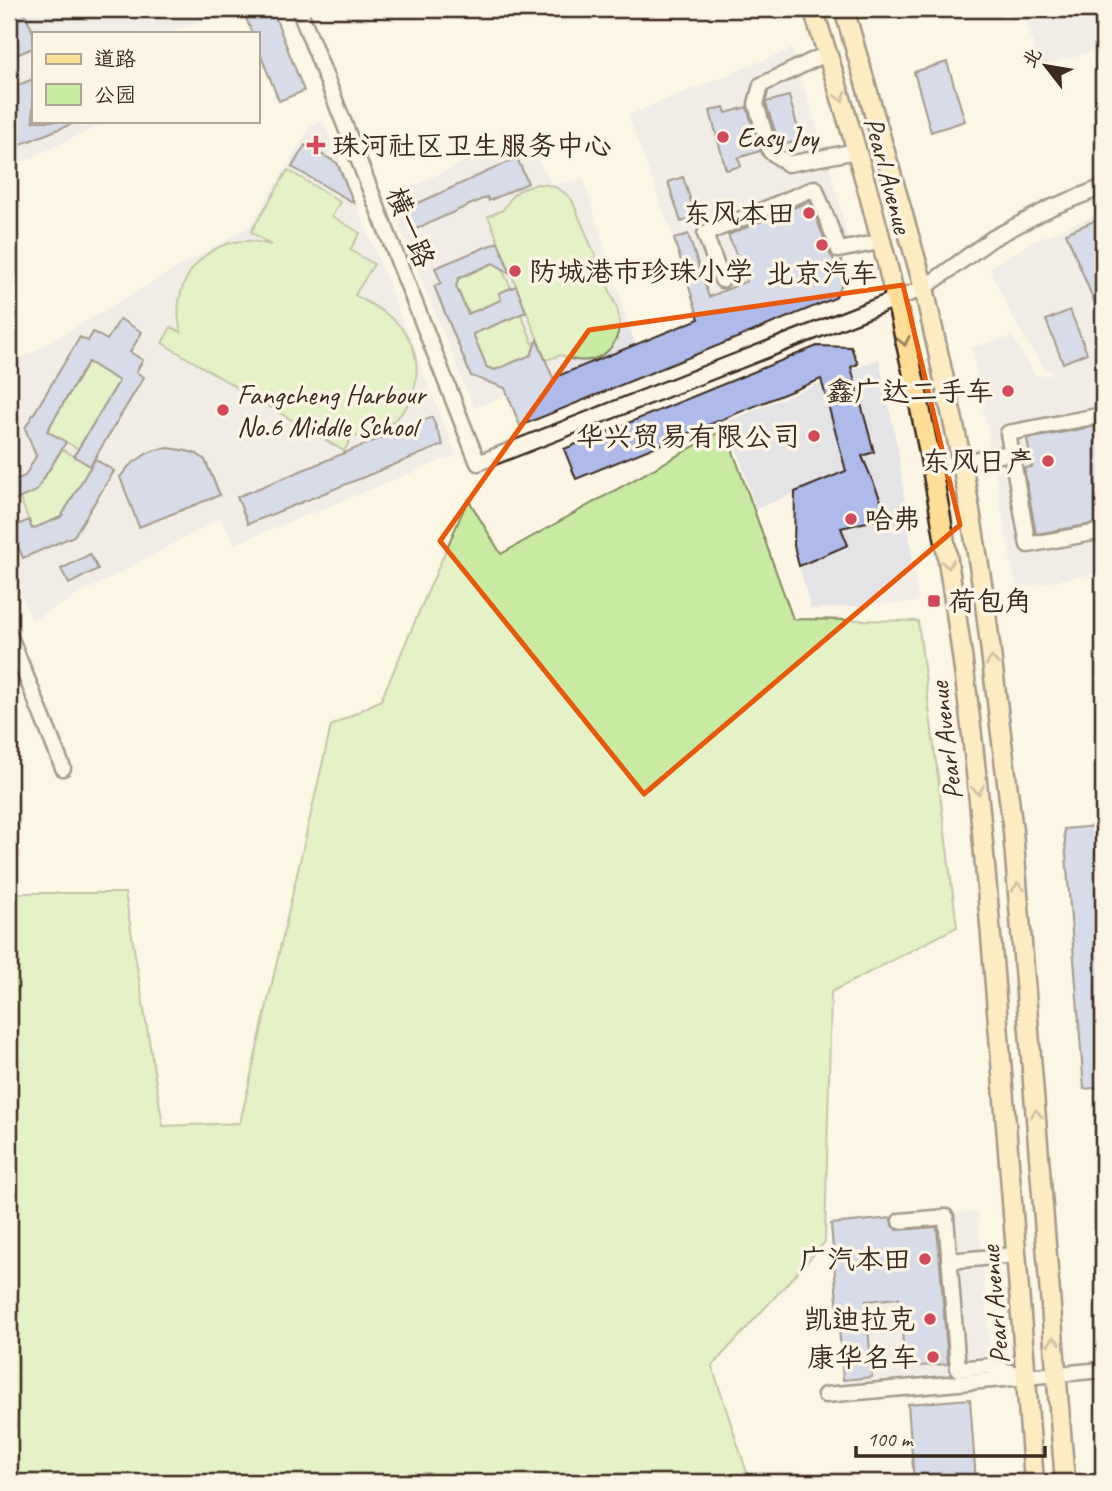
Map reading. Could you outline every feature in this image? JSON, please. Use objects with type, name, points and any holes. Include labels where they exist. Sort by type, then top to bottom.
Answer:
[{"type":"main road","name":"Pearl Avenue","points":[[813,9],[857,151],[895,298],[932,468],[955,601],[983,834],[1034,1482]]},
{"type":"main road","name":"Pearl Avenue","points":[[844,9],[923,288],[962,462],[984,596],[1013,831],[1065,1482]]},
{"type":"street","name":"横一路","points":[[299,9],[478,463],[895,298]]},
{"type":"street","points":[[828,53],[761,85],[756,104],[770,151],[788,164],[857,151]]},
{"type":"street","points":[[895,298],[923,288],[993,238],[1049,208],[1103,187]]},
{"type":"street","points":[[722,280],[705,234],[815,188],[839,250],[880,242]]},
{"type":"street","points":[[1103,415],[1008,433],[1028,545],[1103,531]]},
{"type":"street","points":[[962,462],[1011,453]]},
{"type":"street","points":[[9,634],[63,768]]},
{"type":"street","points":[[900,1221],[946,1217],[958,1369],[990,1366],[1026,1377]]},
{"type":"street","points":[[949,1261],[1016,1255]]},
{"type":"street","points":[[825,1395],[1103,1370]]},
{"type":"highlighted area","points":[[903,285],[960,525],[644,794],[440,541],[589,330]]},
{"type":"shaded area","points":[[9,9],[230,9],[172,32],[32,32],[32,122],[107,122],[9,168]]},
{"type":"shaded area","points":[[1022,9],[1103,9],[1103,48],[1040,67]]},
{"type":"shaded area","points":[[792,49],[832,175],[852,254],[699,317],[674,239],[628,115]]},
{"type":"shaded area","name":"Fangcheng Harbour No.6 Middle School","points":[[323,120],[456,455],[235,544],[221,518],[32,620],[9,563],[9,366],[251,225],[311,126]]},
{"type":"shaded area","name":"防城港市珍珠小学","points":[[521,135],[554,185],[583,178],[635,344],[474,408],[388,198]]},
{"type":"shaded area","name":"东风日产","points":[[1103,212],[1101,605],[1098,573],[1016,588],[972,347],[1012,337],[1036,376],[1055,374],[1042,366],[1014,321],[989,268],[1034,241]]},
{"type":"shaded area","points":[[879,359],[898,450],[918,602],[811,609],[794,546],[795,493],[756,509],[728,421]]},
{"type":"shaded area","points":[[978,1211],[992,1375],[843,1387],[831,1224]]},
{"type":"green space","points":[[288,170],[340,202],[332,216],[360,233],[350,250],[374,264],[355,295],[393,319],[403,330],[414,350],[417,373],[407,406],[390,424],[365,435],[352,437],[344,451],[162,343],[171,327],[181,332],[179,300],[191,271],[201,259],[228,244],[247,241],[271,245],[251,232]]},
{"type":"green space","points":[[537,184],[556,188],[572,200],[617,308],[618,333],[613,344],[597,358],[574,360],[561,355],[546,360],[488,216],[503,210],[520,190]]},
{"type":"green space","points":[[493,263],[502,268],[511,288],[499,293],[501,300],[471,313],[465,308],[456,286],[459,278]]},
{"type":"green space","points":[[521,314],[534,346],[531,355],[495,370],[486,367],[473,334]]},
{"type":"green space","points":[[90,359],[107,374],[121,378],[78,449],[47,431]]},
{"type":"green space","points":[[725,429],[793,619],[918,621],[957,927],[831,992],[825,1242],[712,1366],[750,1482],[9,1482],[9,893],[125,893],[163,1126],[240,1123],[331,726],[381,700],[468,499],[501,554]]},
{"type":"green space","points":[[62,449],[91,466],[61,517],[32,529],[20,498],[36,491]]},
{"type":"building","points":[[9,9],[23,9],[33,32],[32,48],[9,58]]},
{"type":"building","points":[[272,9],[304,91],[279,101],[259,51],[259,32],[252,32],[246,18]]},
{"type":"building","points":[[947,62],[965,121],[931,132],[914,72]]},
{"type":"building","points":[[32,79],[32,122],[76,122],[9,149],[9,89]]},
{"type":"building","points":[[789,96],[801,140],[780,146],[766,102]]},
{"type":"building","points":[[724,107],[726,113],[747,107],[760,151],[738,158],[741,166],[726,170],[710,111]]},
{"type":"building","points":[[305,145],[337,163],[354,203],[292,167]]},
{"type":"building","points":[[517,158],[528,183],[489,201],[487,197],[414,230],[405,209]]},
{"type":"building","points":[[683,177],[696,217],[681,222],[668,182]]},
{"type":"building","points":[[810,201],[830,254],[836,263],[842,261],[845,279],[835,298],[520,426],[505,388],[471,376],[434,286],[441,283],[435,268],[498,242],[510,273],[493,263],[459,278],[456,286],[468,314],[501,300],[499,293],[516,286],[526,312],[473,334],[486,367],[495,370],[531,355],[537,340],[553,378],[699,319],[674,239],[688,234],[709,297],[747,281],[728,235]]},
{"type":"building","points":[[1103,217],[1103,323],[1066,233]]},
{"type":"building","points":[[1070,310],[1087,353],[1063,363],[1046,320]]},
{"type":"building","points":[[120,319],[142,332],[130,352],[143,360],[136,372],[144,377],[90,466],[74,456],[119,381],[88,362],[47,431],[66,442],[36,491],[9,503],[9,483],[25,476],[36,456],[25,428],[80,337],[88,341],[93,332],[107,340]]},
{"type":"building","points":[[817,346],[851,347],[858,364],[851,367],[874,452],[862,456],[888,517],[841,528],[848,545],[799,566],[794,546],[795,492],[846,471],[821,379],[576,479],[564,449]]},
{"type":"building","points":[[432,417],[443,445],[248,524],[237,497]]},
{"type":"building","points":[[1103,425],[1103,522],[1036,534],[1024,468],[1032,467],[1027,439]]},
{"type":"building","points":[[169,448],[197,454],[205,460],[220,495],[139,527],[120,477],[129,466],[146,454]]},
{"type":"building","points":[[95,459],[114,471],[74,536],[23,558],[10,528],[29,520],[32,529],[61,517]]},
{"type":"building","points":[[90,554],[98,569],[69,584],[61,569]]},
{"type":"building","points":[[1096,826],[1103,916],[1103,1087],[1084,1089],[1064,829]]},
{"type":"building","points":[[891,1218],[892,1226],[897,1230],[937,1227],[948,1364],[905,1367],[899,1298],[866,1301],[872,1377],[843,1380],[831,1224]]},
{"type":"building","points":[[970,1399],[976,1482],[914,1482],[908,1404]]},
{"type":"place","name":"Easy Joy","points":[[723,137]]},
{"type":"place","name":"珠河社区卫生服务中心","points":[[316,145]]},
{"type":"place","name":"东风本田","points":[[809,213]]},
{"type":"place","name":"北京汽车","points":[[822,245]]},
{"type":"place","name":"防城港市珍珠小学","points":[[515,271]]},
{"type":"place","name":"鑫广达二手车","points":[[1008,391]]},
{"type":"place","name":"Fangcheng Harbour No.6 Middle School","points":[[223,410]]},
{"type":"place","name":"华兴贸易有限公司","points":[[814,436]]},
{"type":"place","name":"东风日产","points":[[1048,461]]},
{"type":"place","name":"哈弗","points":[[851,519]]},
{"type":"place","name":"荷包角","points":[[934,601]]},
{"type":"place","name":"广汽本田","points":[[925,1259]]},
{"type":"place","name":"凯迪拉克","points":[[930,1319]]},
{"type":"place","name":"康华名车","points":[[933,1357]]}]
